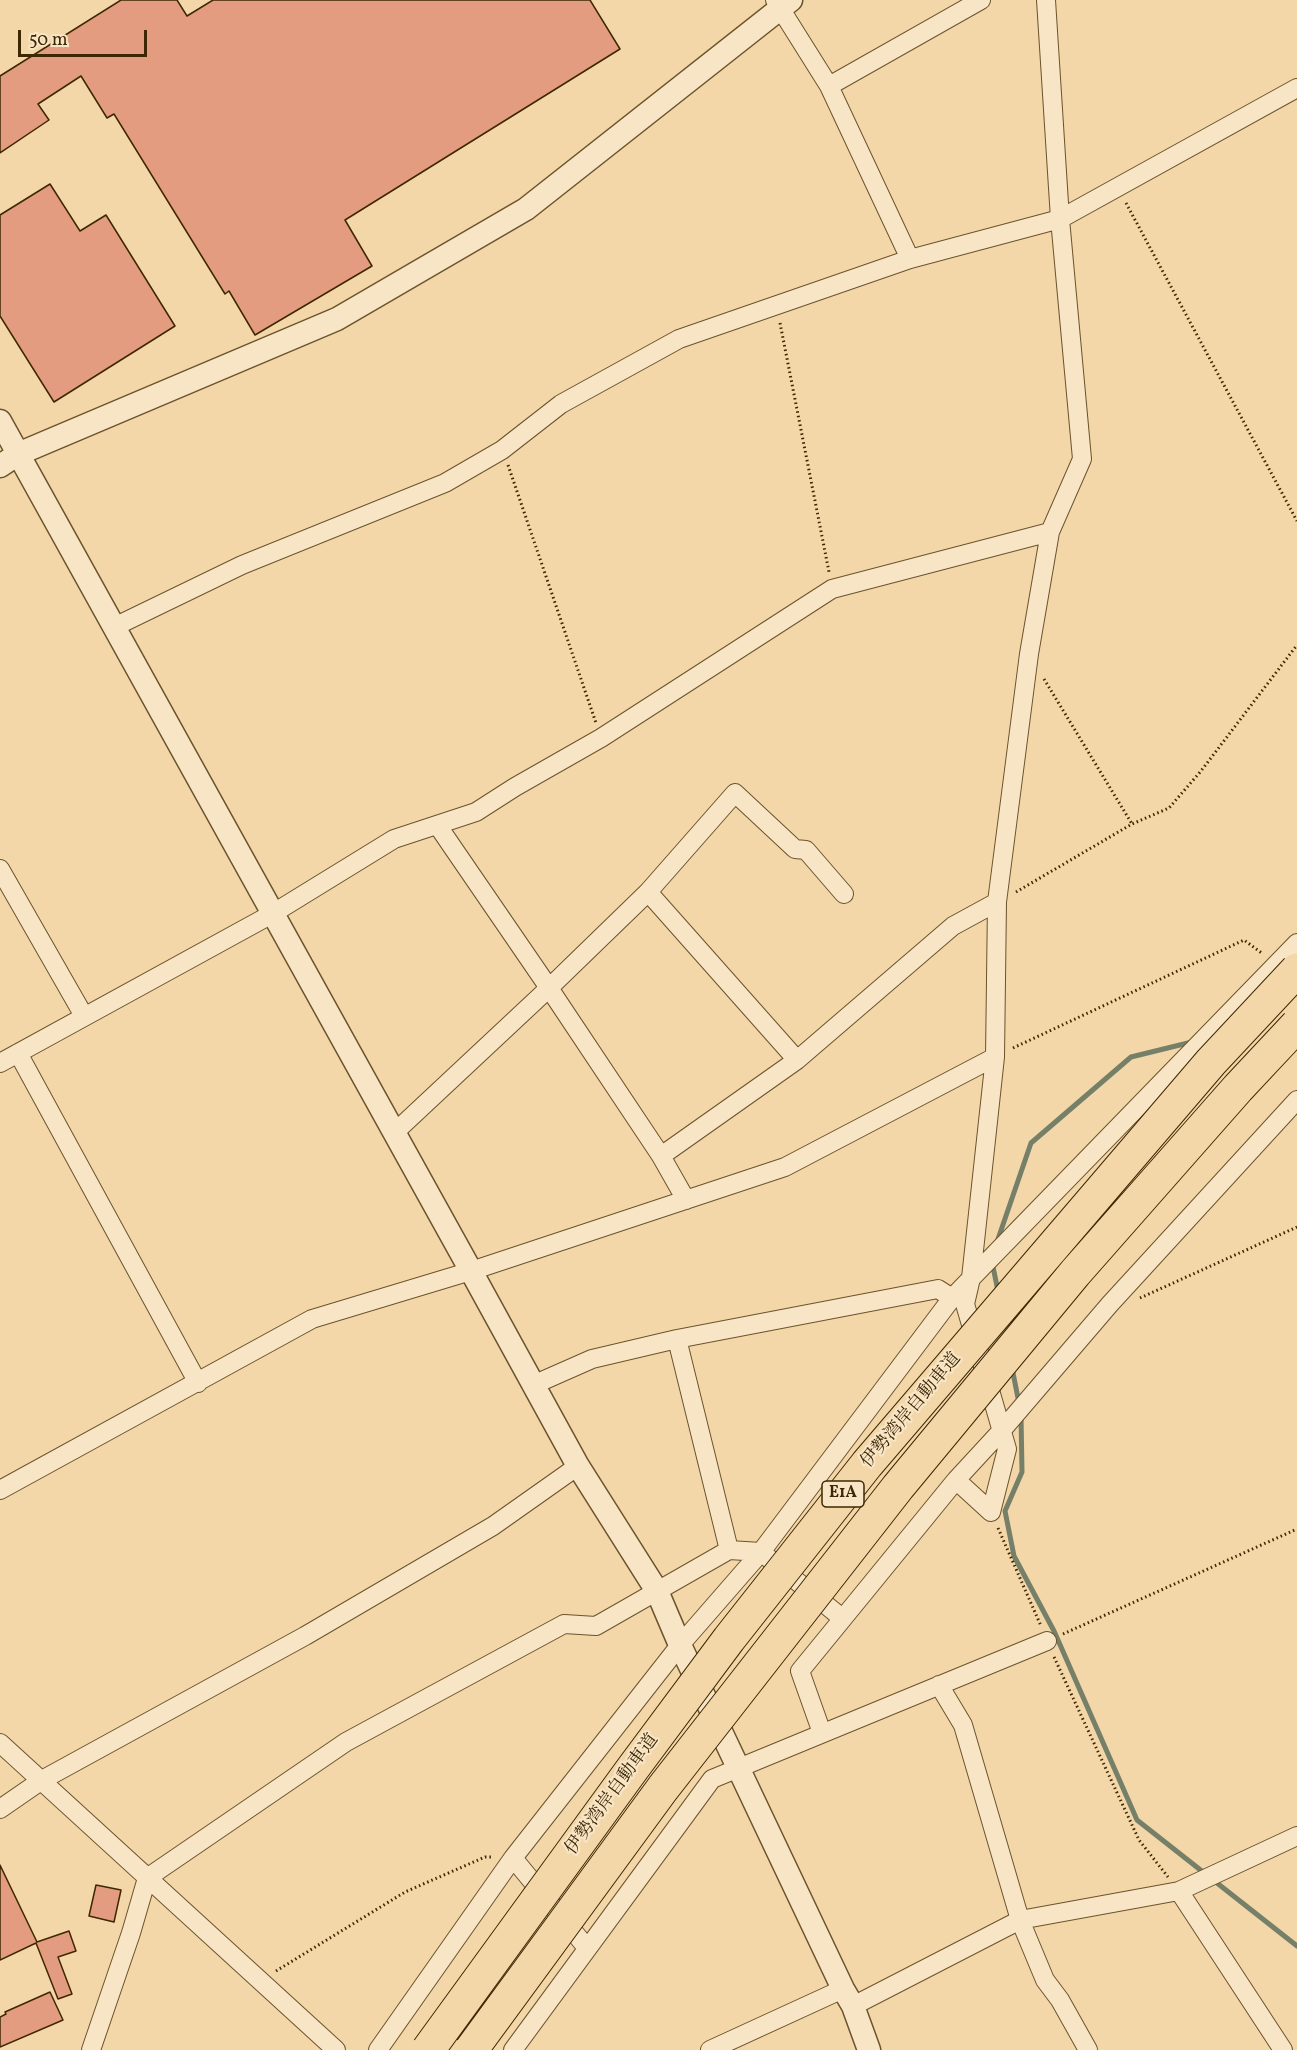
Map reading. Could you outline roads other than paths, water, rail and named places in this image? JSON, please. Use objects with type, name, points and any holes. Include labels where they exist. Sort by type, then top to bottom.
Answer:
[{"type":"highway","name":"伊勢湾岸自動車道","points":[[428,2050],[639,1758],[867,1464],[1195,1080],[1287,968]]},
{"type":"highway","name":"伊勢湾岸自動車道","points":[[471,2050],[663,1788],[898,1486],[1075,1272],[1238,1088],[1297,1026]]},
{"type":"street","points":[[829,86],[981,0]]},
{"type":"street","points":[[956,1480],[991,1512],[1007,1449],[965,1304],[971,1278],[995,1057],[998,902],[1029,654],[1050,532],[1082,459],[1060,219],[1046,0]]},
{"type":"street","points":[[9,460],[337,319],[526,209],[783,3],[829,86],[910,259]]},
{"type":"street","points":[[114,627],[242,565],[445,483],[502,450],[561,404],[679,339],[910,259],[1060,219],[1297,88]]},
{"type":"street","points":[[0,421],[9,460],[114,627],[532,1385],[578,1466],[657,1591],[680,1645],[848,1997],[869,2050]]},
{"type":"street","points":[[0,1063],[272,914],[394,839],[476,812],[601,738],[832,589],[1050,532]]},
{"type":"street","points":[[394,1133],[648,892],[735,793],[795,849],[806,850],[843,894]]},
{"type":"street","points":[[438,826],[661,1156],[686,1200]]},
{"type":"street","points":[[0,869],[84,1016]]},
{"type":"street","points":[[648,892],[797,1060]]},
{"type":"street","points":[[661,1156],[797,1060],[953,927],[998,902]]},
{"type":"street","points":[[378,2050],[513,1858],[680,1645],[761,1552],[952,1298],[1287,968],[1297,943]]},
{"type":"street","points":[[18,1053],[198,1383]]},
{"type":"street","points":[[0,1490],[312,1319],[471,1271],[785,1167],[995,1057]]},
{"type":"street","points":[[822,1733],[800,1671],[956,1480],[1110,1304],[1297,1100]]},
{"type":"street","points":[[532,1385],[592,1359],[677,1339],[938,1289],[952,1298]]},
{"type":"street","points":[[677,1339],[729,1550]]},
{"type":"street","points":[[0,1809],[42,1780],[305,1636],[483,1532],[578,1466]]},
{"type":"street","points":[[95,2049],[147,1878],[346,1742],[564,1624],[596,1626],[729,1550],[761,1552],[842,1618]]},
{"type":"street","points":[[513,2050],[712,1779],[1047,1641]]},
{"type":"street","points":[[939,1685],[963,1725],[1020,1920],[1045,1980],[1060,2000],[1088,2050]]},
{"type":"street","points":[[0,1743],[261,1979],[336,2050]]},
{"type":"street","points":[[710,2050],[848,1997],[1020,1920],[1179,1891],[1297,1836]]},
{"type":"street","points":[[513,1858],[587,1948]]},
{"type":"street","points":[[1179,1891],[1282,2050]]},
{"type":"waterway","points":[[997,1242],[1031,1143],[1131,1057],[1192,1042]]},
{"type":"waterway","points":[[992,1262],[998,1291]]},
{"type":"waterway","points":[[1012,1368],[1019,1403]]},
{"type":"waterway","points":[[1021,1416],[1022,1472],[1005,1511],[1014,1556],[1054,1631],[1137,1820],[1297,1946]]}]
